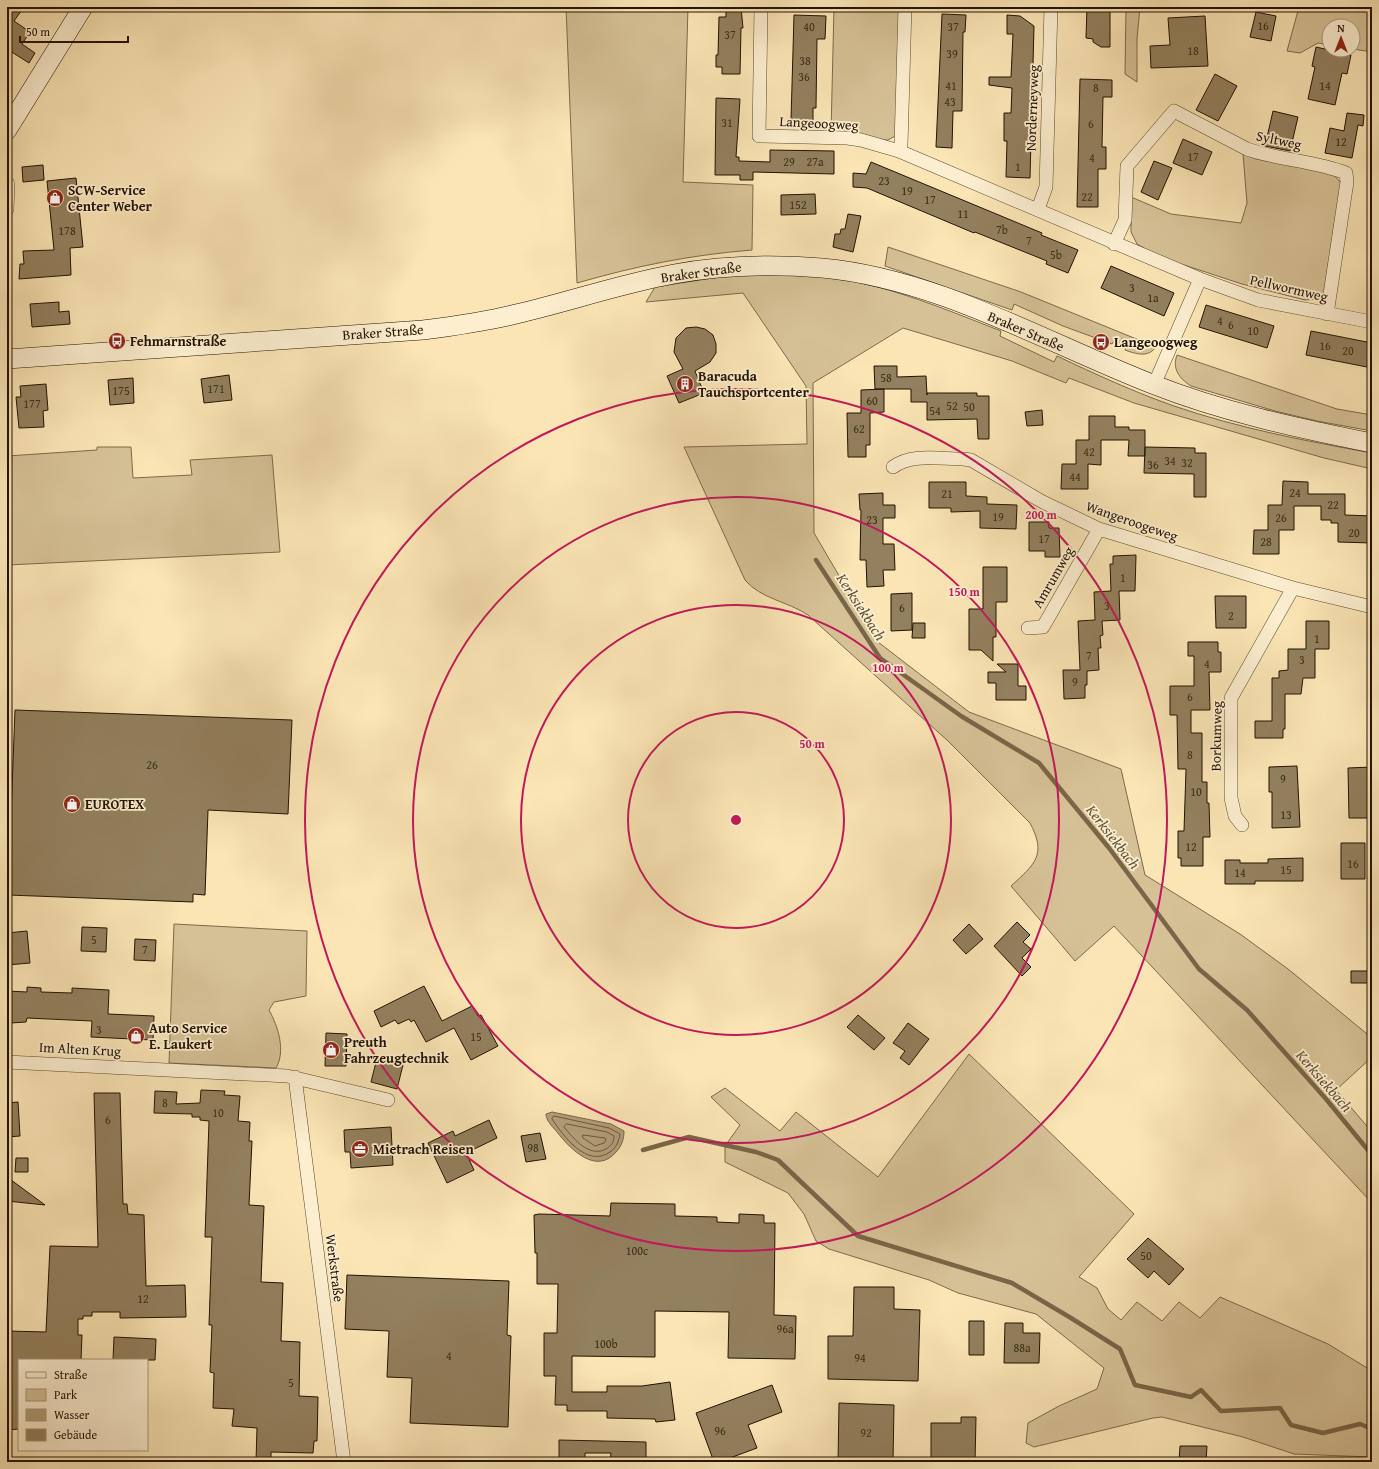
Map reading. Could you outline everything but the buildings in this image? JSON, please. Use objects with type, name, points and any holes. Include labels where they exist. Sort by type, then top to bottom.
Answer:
[{"type":"main road","points":[[7,130],[83,7]]},
{"type":"main road","name":"Braker Straße","points":[[7,359],[442,327],[514,315],[674,274],[739,266],[776,266],[867,275],[928,291],[1012,323],[1154,385],[1250,417],[1372,443]]},
{"type":"street","name":"Langeoogweg","points":[[761,7],[759,136],[847,138],[861,140],[899,151],[1038,209],[1114,244],[1200,279]]},
{"type":"street","points":[[899,151],[901,145],[905,7]]},
{"type":"street","name":"Norderneyweg","points":[[1038,209],[1046,187],[1051,7]]},
{"type":"street","name":"Syltweg","points":[[1114,244],[1125,220],[1127,166],[1174,111],[1259,154],[1331,167],[1346,173],[1347,182],[1327,314]]},
{"type":"street","points":[[7,209],[8,184]]},
{"type":"street","points":[[1154,385],[1200,279]]},
{"type":"street","name":"Pellwormweg","points":[[1200,279],[1258,300],[1372,322]]},
{"type":"street","name":"Wangeroogeweg","points":[[893,467],[905,460],[914,459],[971,460],[1064,514],[1098,529],[1293,588],[1372,607]]},
{"type":"street","name":"Amrumweg","points":[[1028,628],[1043,627],[1098,529]]},
{"type":"street","name":"Borkumweg","points":[[1242,825],[1235,816],[1231,798],[1231,698],[1293,588]]},
{"type":"street","name":"Im Alten Krug","points":[[7,1062],[295,1077],[388,1100]]},
{"type":"street","name":"Werkstraße","points":[[295,1077],[344,1462]]},
{"type":"green space","points":[[566,7],[688,7],[683,182],[753,185],[752,250],[663,262],[621,271],[577,283]]},
{"type":"green space","points":[[834,7],[900,7],[897,135],[888,140],[831,133]]},
{"type":"green space","points":[[1126,7],[1140,7],[1137,39],[1137,82],[1125,74]]},
{"type":"green space","points":[[1299,7],[1372,7],[1372,52],[1361,50],[1361,18],[1321,18],[1321,44],[1318,43],[1300,53],[1287,51]]},
{"type":"green space","points":[[1243,154],[1256,159],[1332,173],[1341,183],[1324,292],[1317,299],[1305,300],[1242,284],[1175,262],[1137,244],[1131,232],[1131,197],[1171,214],[1241,223],[1247,203]]},
{"type":"green space","points":[[888,247],[1021,292],[1156,347],[1146,354],[1133,353],[1125,350],[1126,346],[1114,341],[1112,344],[1063,326],[1014,304],[1012,310],[885,266]]},
{"type":"green space","points":[[739,274],[786,274],[833,278],[876,287],[918,300],[1001,331],[1000,336],[1054,362],[1057,356],[1159,401],[1198,414],[1247,427],[1297,439],[1372,453],[1372,469],[1324,458],[1134,403],[1069,378],[1066,383],[1012,361],[903,328],[813,383],[814,533],[878,642],[969,712],[1121,769],[1145,875],[1240,934],[1288,969],[1372,1038],[1372,1057],[1336,1090],[1372,1132],[1372,1203],[1114,926],[1075,961],[1011,886],[1032,865],[1036,858],[1038,843],[1030,823],[948,741],[808,615],[792,606],[766,596],[745,580],[684,447],[807,444],[806,386],[743,293],[646,302],[655,287]]},
{"type":"green space","points":[[1177,355],[1337,409],[1372,415],[1372,431],[1317,421],[1275,411],[1191,386],[1183,380],[1176,369],[1175,365]]},
{"type":"green space","points":[[97,447],[131,447],[133,478],[192,475],[190,460],[272,455],[280,552],[7,565],[7,456],[97,450]]},
{"type":"green space","points":[[174,924],[307,931],[306,996],[274,1002],[269,1010],[278,1031],[281,1046],[279,1061],[276,1068],[169,1063]]},
{"type":"green space","points":[[969,1054],[1134,1214],[1079,1277],[1097,1288],[1108,1309],[1121,1320],[1137,1302],[1162,1321],[1179,1302],[1200,1318],[1220,1297],[1328,1344],[1372,1371],[1372,1457],[1294,1454],[1243,1437],[1162,1417],[1034,1447],[1026,1443],[1028,1423],[1059,1406],[1097,1389],[1104,1368],[1036,1314],[958,1293],[929,1280],[829,1249],[816,1241],[804,1214],[788,1193],[725,1162],[725,1146],[740,1125],[711,1097],[725,1088],[780,1131],[796,1112],[878,1177]]},
{"type":"water","points":[[552,1112],[611,1124],[624,1131],[621,1144],[617,1151],[609,1158],[601,1161],[593,1161],[585,1158],[569,1146],[550,1124],[546,1114]]},
{"type":"waterway","name":"Kerksiekbach","points":[[816,560],[880,658],[961,716],[1039,763],[1109,848],[1199,969],[1247,1010],[1326,1099],[1372,1155]]},
{"type":"waterway","points":[[643,1150],[689,1137],[756,1152],[778,1160],[858,1236],[1012,1283],[1071,1318],[1120,1349],[1135,1385],[1191,1397],[1201,1390],[1221,1411],[1280,1408],[1291,1425],[1323,1433],[1360,1424],[1372,1429]]},
{"type":"place","name":"SCW-Service Center Weber","points":[[55,198]]},
{"type":"place","name":"Fehmarnstraße","points":[[117,341]]},
{"type":"place","name":"Langeoogweg","points":[[1101,342]]},
{"type":"place","name":"Baracuda Tauchsportcenter","points":[[685,384]]},
{"type":"place","name":"EUROTEX","points":[[72,804]]},
{"type":"place","name":"Auto Service E. Laukert","points":[[136,1036]]},
{"type":"place","name":"Preuth Fahrzeugtechnik","points":[[331,1050]]},
{"type":"place","name":"Mietrach Reisen","points":[[360,1149]]}]
